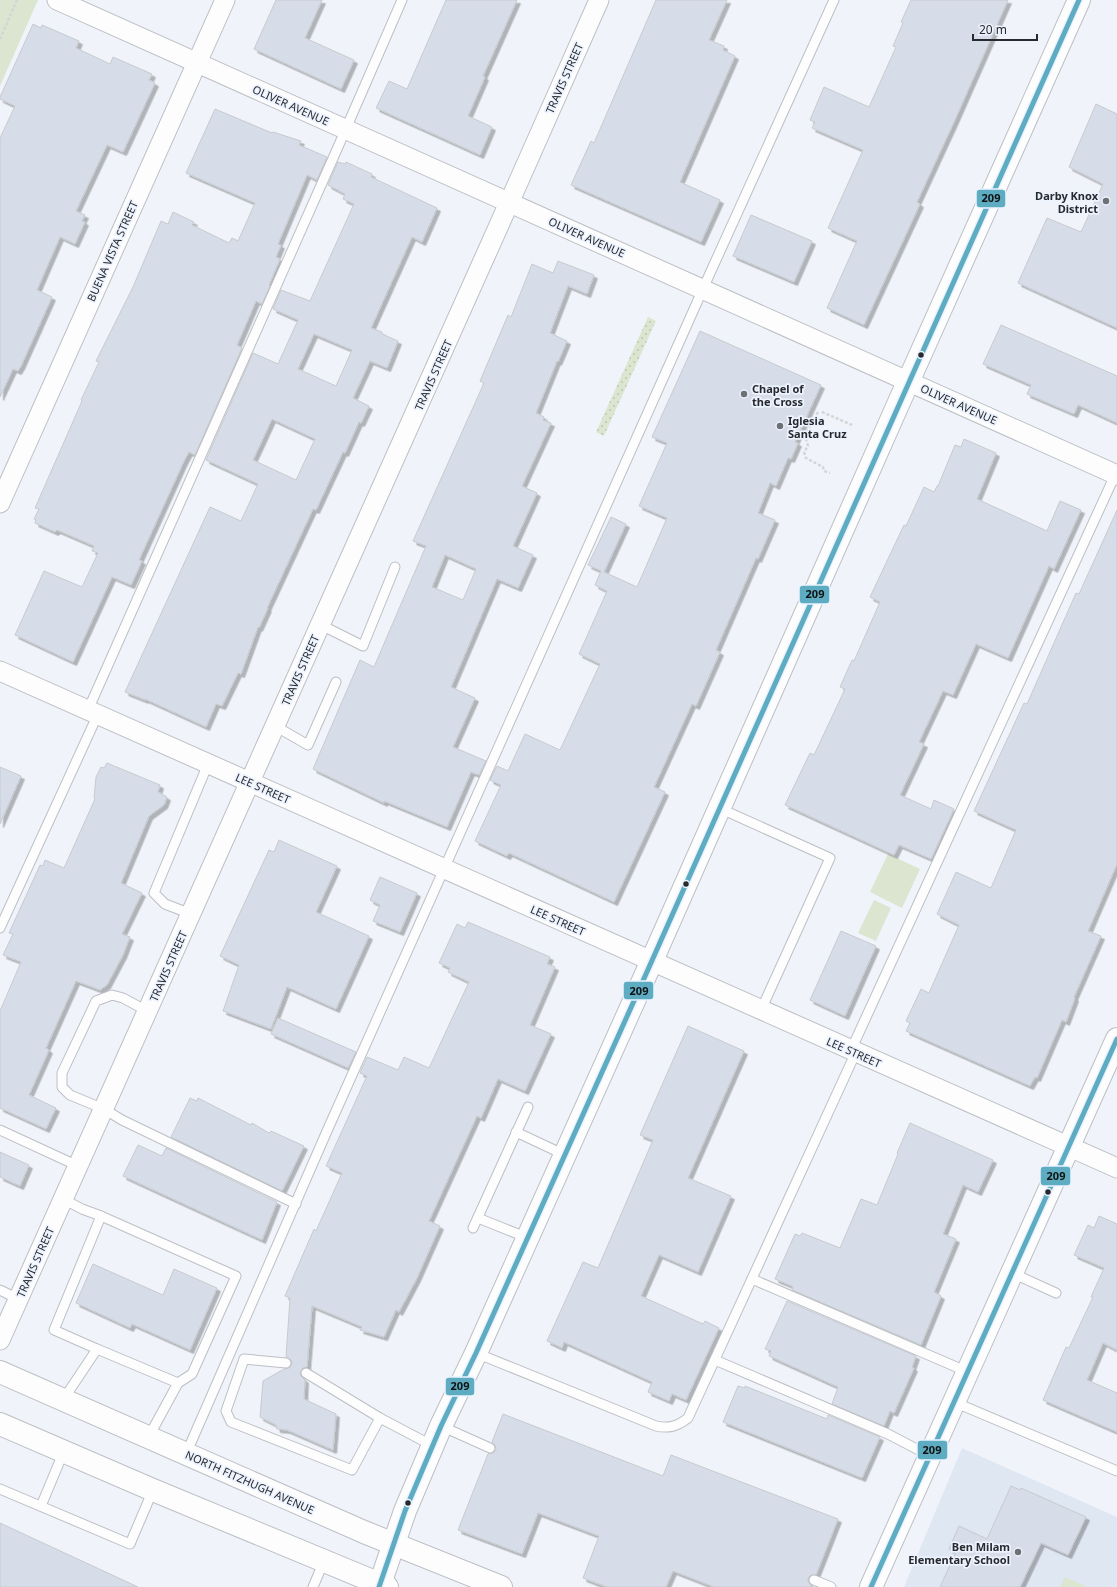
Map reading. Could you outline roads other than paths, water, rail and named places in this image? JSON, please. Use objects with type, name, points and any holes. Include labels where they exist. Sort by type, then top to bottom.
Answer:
[{"type":"street","name":"OLIVER AVENUE","points":[[57,0],[1117,473]]},
{"type":"street","name":"BUENA VISTA STREET","points":[[0,503],[225,0]]},
{"type":"street","name":"TRAVIS STREET","points":[[0,1340],[321,625],[599,0]]},
{"type":"street","points":[[0,1424],[382,1586],[405,1511],[437,1436],[528,1238],[908,381],[1079,0]]},
{"type":"street","name":"LEE STREET","points":[[0,671],[1117,1168]]},
{"type":"street","points":[[871,1587],[1068,1147],[1113,1061],[1117,1039]]},
{"type":"street","name":"NORTH FITZHUGH AVENUE","points":[[0,1372],[148,1438],[394,1544],[501,1587]]},
{"type":"lane","points":[[0,928],[402,0]]},
{"type":"lane","points":[[186,1454],[703,289],[834,0]]},
{"type":"lane","points":[[476,1353],[656,1426],[665,1428],[681,1424],[688,1418],[1117,473]]},
{"type":"lane","points":[[321,625],[364,646],[395,567]]},
{"type":"lane","points":[[275,726],[308,745],[336,682]]},
{"type":"lane","points":[[191,914],[165,904],[154,893],[208,764]]},
{"type":"lane","points":[[719,808],[830,858],[761,1010]]},
{"type":"lane","points":[[147,1012],[123,998],[112,995],[96,1001],[62,1073],[62,1087],[70,1095],[104,1109],[122,1120],[296,1204]]},
{"type":"lane","points":[[473,1228],[528,1107]]},
{"type":"lane","points":[[0,1130],[78,1166]]},
{"type":"lane","points":[[516,1132],[565,1155]]},
{"type":"lane","points":[[63,1199],[82,1209],[236,1276],[192,1374],[178,1383],[148,1438]]},
{"type":"lane","points":[[101,1216],[54,1330],[178,1383]]},
{"type":"lane","points":[[478,1218],[528,1238]]},
{"type":"lane","points":[[1012,1273],[1056,1293]]},
{"type":"lane","points":[[752,1279],[968,1372]]},
{"type":"lane","points":[[0,1290],[18,1299]]},
{"type":"lane","points":[[63,1400],[97,1349]]},
{"type":"lane","points":[[286,1363],[244,1359],[226,1411],[231,1422],[352,1470],[380,1418]]},
{"type":"lane","points":[[715,1360],[888,1434],[930,1456]]},
{"type":"lane","points":[[306,1373],[380,1418],[437,1436],[490,1448]]},
{"type":"lane","points":[[954,1402],[1117,1470]]},
{"type":"lane","points":[[41,1506],[64,1451]]},
{"type":"lane","points":[[0,1489],[130,1544],[153,1490]]},
{"type":"lane","points":[[313,1587],[324,1561]]},
{"type":"lane","points":[[814,1580],[831,1587]]},
{"type":"place","name":"Darby Knox District","points":[[1106,201]]},
{"type":"place","name":"Chapel of the Cross","points":[[744,394]]},
{"type":"place","name":"Iglesia Santa Cruz","points":[[780,426]]},
{"type":"place","name":"Ben Milam Elementary School","points":[[1018,1552]]}]
